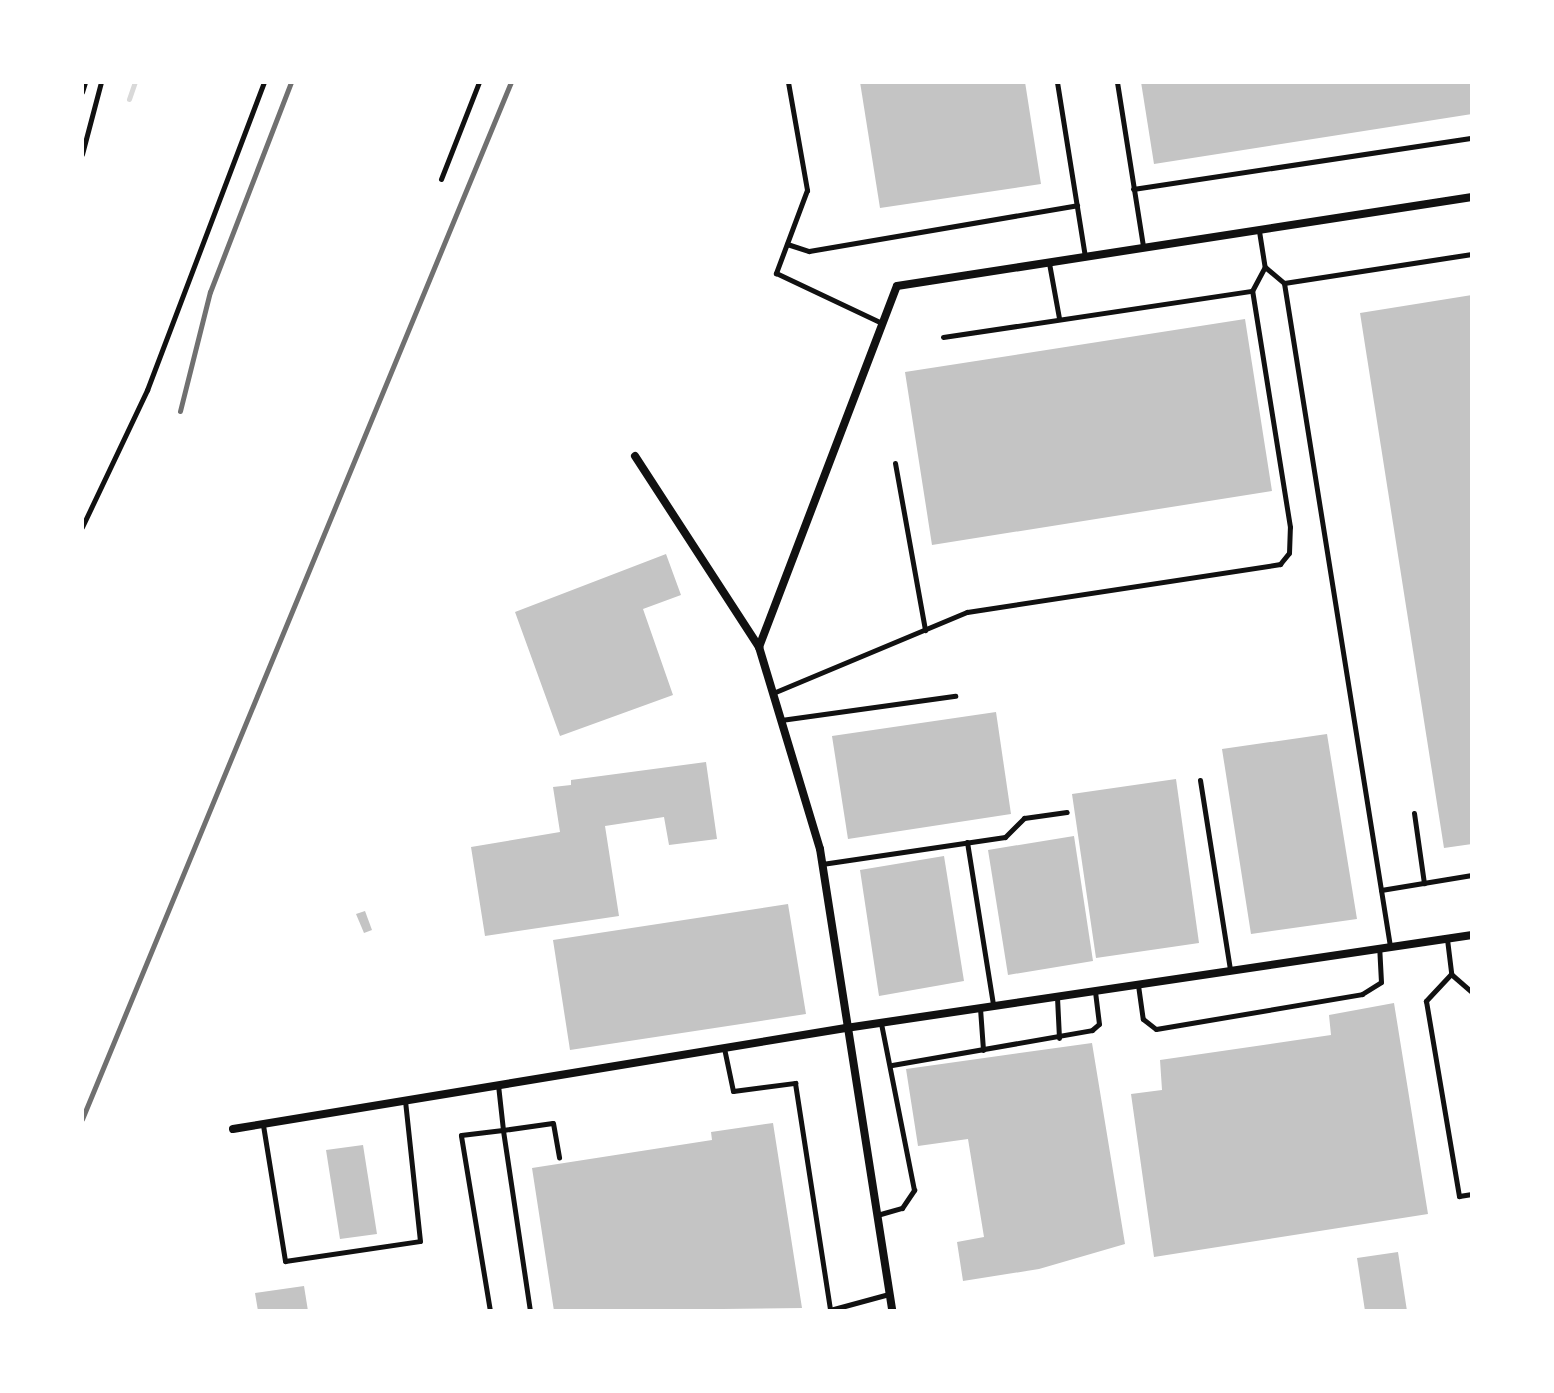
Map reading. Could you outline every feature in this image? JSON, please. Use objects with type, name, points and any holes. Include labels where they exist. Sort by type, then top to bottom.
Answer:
[{"type":"street","points":[[759,647],[897,286],[1472,197]]},
{"type":"street","points":[[635,456],[759,647],[822,864],[892,1311]]},
{"type":"street","points":[[233,1129],[846,1028],[1472,935]]},
{"type":"lane","points":[[82,92],[85,82]]},
{"type":"lane","points":[[82,154],[101,82]]},
{"type":"lane","points":[[82,527],[147,390],[264,82]]},
{"type":"lane","points":[[441,179],[479,82]]},
{"type":"lane","points":[[788,82],[807,190],[776,273],[883,323]]},
{"type":"lane","points":[[1057,82],[1085,257]]},
{"type":"lane","points":[[1117,82],[1143,247]]},
{"type":"lane","points":[[1133,189],[1472,138]]},
{"type":"lane","points":[[787,244],[809,251],[1077,205]]},
{"type":"lane","points":[[772,694],[967,612],[1280,564],[1289,553],[1290,527],[1252,291],[1265,267],[1259,231]]},
{"type":"lane","points":[[1284,283],[1472,254]]},
{"type":"lane","points":[[1049,262],[1059,318]]},
{"type":"lane","points":[[1265,267],[1284,283],[1391,947]]},
{"type":"lane","points":[[943,337],[1252,291]]},
{"type":"lane","points":[[895,463],[925,630]]},
{"type":"lane","points":[[780,720],[955,696]]},
{"type":"lane","points":[[1200,780],[1230,971]]},
{"type":"lane","points":[[822,864],[1005,837],[1024,818],[1067,812]]},
{"type":"lane","points":[[1414,813],[1424,883]]},
{"type":"lane","points":[[967,842],[993,1006]]},
{"type":"lane","points":[[1381,890],[1472,875]]},
{"type":"lane","points":[[1447,939],[1451,974],[1472,992]]},
{"type":"lane","points":[[1138,985],[1143,1019],[1156,1029],[1362,994],[1381,982],[1379,949]]},
{"type":"lane","points":[[1451,974],[1426,1001],[1459,1196],[1472,1194]]},
{"type":"lane","points":[[892,1065],[1059,1038],[1099,1024],[1095,991]]},
{"type":"lane","points":[[1057,997],[1059,1038]]},
{"type":"lane","points":[[980,1008],[983,1050]]},
{"type":"lane","points":[[877,1215],[902,1208],[914,1190],[892,1065],[881,1023]]},
{"type":"lane","points":[[724,1048],[733,1091],[795,1083],[830,1310]]},
{"type":"lane","points":[[498,1085],[530,1311]]},
{"type":"lane","points":[[263,1124],[285,1261],[420,1241],[405,1100]]},
{"type":"lane","points":[[490,1311],[461,1135],[553,1123],[559,1157]]},
{"type":"lane","points":[[823,1311],[889,1294]]},
{"type":"building","points":[[860,82],[1025,82],[1041,184],[880,208]]},
{"type":"building","points":[[1141,82],[1472,82],[1472,114],[1154,164]]},
{"type":"building","points":[[1472,295],[1472,844],[1444,848],[1360,313]]},
{"type":"building","points":[[1245,319],[1272,491],[932,545],[905,372]]},
{"type":"building","points":[[666,554],[681,595],[643,609],[673,695],[560,736],[515,612]]},
{"type":"building","points":[[996,712],[1011,814],[848,839],[832,736]]},
{"type":"building","points":[[1327,734],[1357,919],[1251,934],[1222,749]]},
{"type":"building","points":[[706,762],[717,839],[669,845],[664,817],[605,826],[619,916],[485,936],[471,847],[560,832],[553,787],[571,785],[571,780]]},
{"type":"building","points":[[1176,779],[1199,943],[1096,958],[1072,794]]},
{"type":"building","points":[[1074,836],[1093,961],[1008,975],[988,850]]},
{"type":"building","points":[[944,856],[964,981],[879,996],[860,870]]},
{"type":"building","points":[[788,904],[806,1014],[570,1050],[553,940]]},
{"type":"building","points":[[365,911],[372,930],[364,933],[356,914]]},
{"type":"building","points":[[1394,1003],[1428,1214],[1154,1257],[1131,1094],[1162,1090],[1160,1060],[1331,1035],[1329,1015]]},
{"type":"building","points":[[1092,1043],[1125,1244],[1039,1269],[963,1281],[957,1242],[984,1237],[968,1139],[918,1146],[906,1069]]},
{"type":"building","points":[[773,1123],[802,1308],[554,1311],[532,1168],[712,1140],[711,1132]]},
{"type":"building","points":[[363,1145],[377,1234],[340,1239],[326,1150]]},
{"type":"building","points":[[1398,1252],[1407,1311],[1365,1311],[1357,1258]]},
{"type":"building","points":[[304,1286],[308,1311],[258,1311],[255,1293]]},
{"type":"waterway","points":[[129,99],[135,82]]},
{"type":"railway","points":[[180,411],[210,292],[291,82]]},
{"type":"railway","points":[[82,1119],[511,82]]}]
